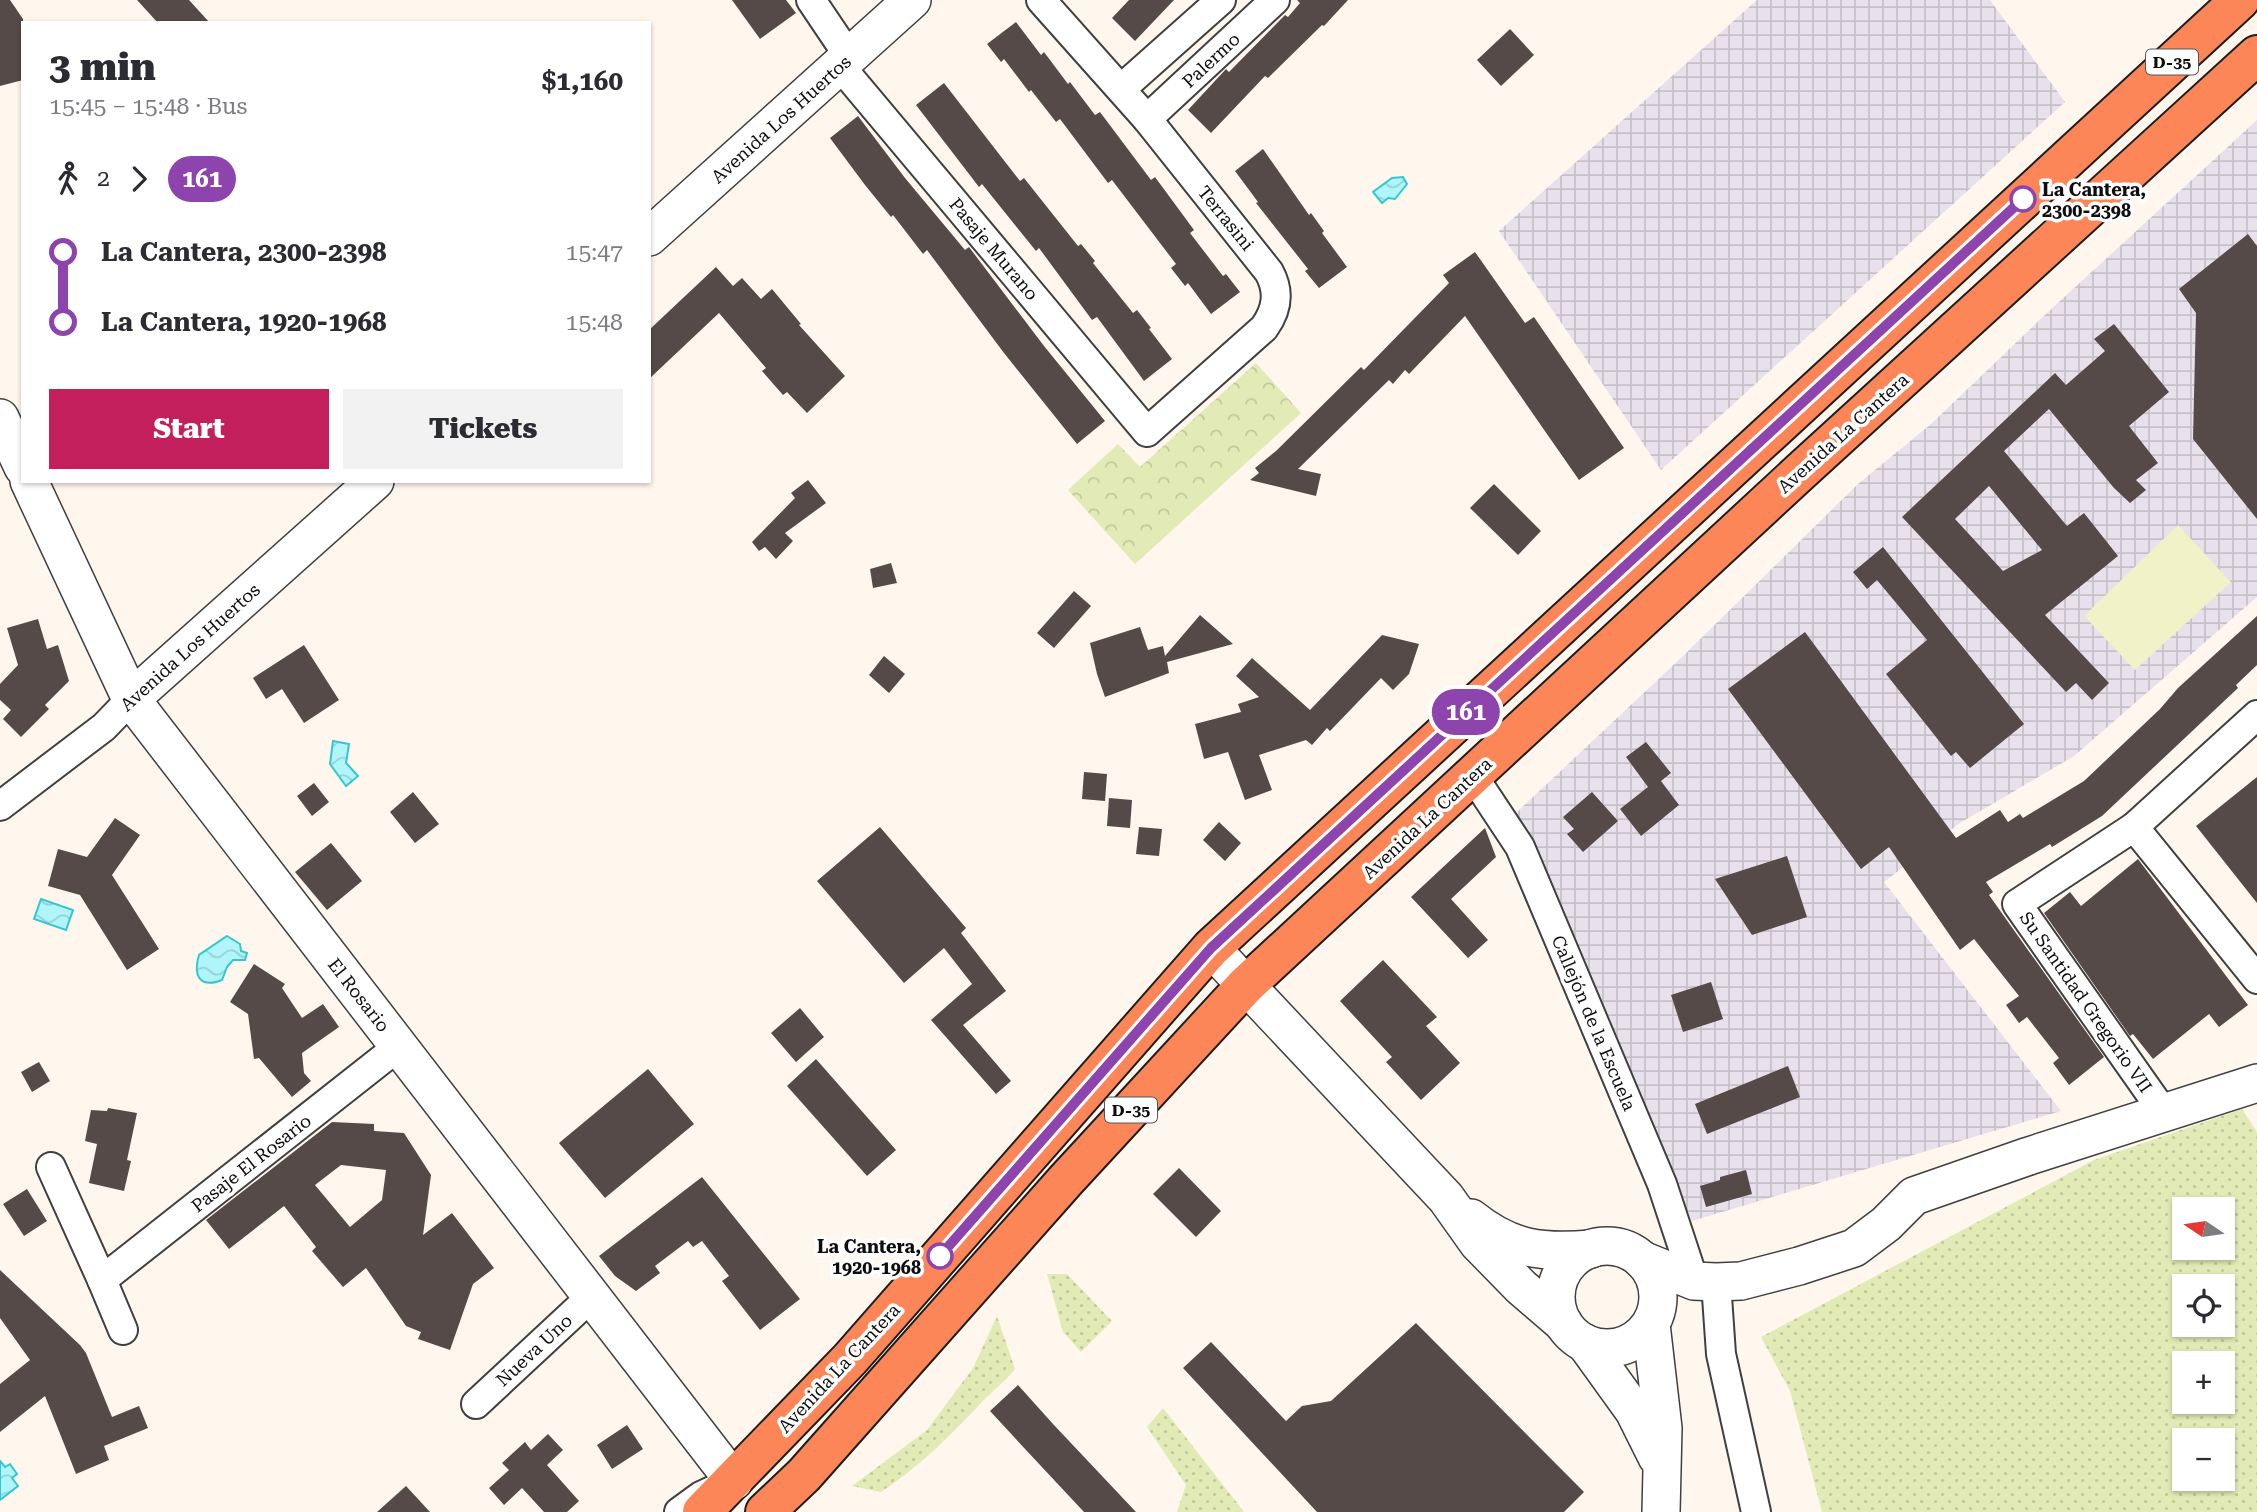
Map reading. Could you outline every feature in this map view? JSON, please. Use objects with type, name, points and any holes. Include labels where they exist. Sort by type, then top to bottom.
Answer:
[{"type":"highway","name":"Avenida La Cantera","points":[[702,1512],[850,1359],[1211,948],[2237,1]]},
{"type":"highway","name":"Avenida La Cantera","points":[[765,1512],[804,1475],[1066,1180],[1246,985],[1800,472],[2257,55]]},
{"type":"highway","points":[[734,1481],[765,1485],[804,1475]]},
{"type":"street","name":"Pasaje Murano","points":[[811,0],[845,62],[1147,432]]},
{"type":"street","name":"Avenida Los Huertos","points":[[651,235],[912,0]]},
{"type":"street","name":"Terrasini","points":[[1041,0],[1147,119],[1269,272],[1276,293],[1272,317],[1264,328],[1147,432]]},
{"type":"street","points":[[1121,89],[1221,0]]},
{"type":"street","name":"Palermo","points":[[1147,119],[1275,0]]},
{"type":"street","points":[[0,418],[21,463]]},
{"type":"street","name":"El Rosario","points":[[30,483],[131,699],[734,1481]]},
{"type":"street","name":"Avenida Los Huertos","points":[[0,806],[104,727],[131,699],[373,483]]},
{"type":"street","points":[[2257,715],[2134,827],[2257,979]]},
{"type":"street","name":"Callejón de la Escuela","points":[[1473,776],[1520,847],[1705,1282],[1756,1512]]},
{"type":"street","name":"Su Santidad Gregorio VII","points":[[2134,827],[2017,904],[2164,1112]]},
{"type":"street","points":[[1211,948],[1446,1198],[1484,1229],[1517,1245],[1553,1252],[1618,1247],[1642,1260],[1653,1273],[1658,1289],[1654,1315],[1663,1428],[1658,1498]]},
{"type":"street","name":"Pasaje El Rosario","points":[[102,1280],[399,1046]]},
{"type":"street","points":[[1642,1260],[1705,1282],[1741,1281],[1854,1248],[1886,1224],[1914,1196],[2257,1083]]},
{"type":"street","points":[[51,1167],[123,1330]]},
{"type":"street","points":[[1446,1198],[1478,1243],[1521,1287],[1574,1334],[1599,1348],[1629,1344],[1641,1335],[1654,1315],[1705,1282]]},
{"type":"street","points":[[1591,1248],[1575,1258],[1563,1271],[1557,1289],[1557,1307],[1574,1334],[1634,1411],[1648,1435],[1658,1498]]},
{"type":"street","name":"Nueva Uno","points":[[476,1404],[592,1296]]},
{"type":"street","name":"Avenida La Cantera","points":[[679,1512],[701,1496],[734,1481]]},
{"type":"shaded area","points":[[1757,0],[1990,0],[2065,102],[1661,470],[1499,231]]},
{"type":"shaded area","points":[[2257,120],[2257,597],[2074,756],[1960,823],[1884,882],[2061,1111],[1692,1221],[1516,813],[1682,657],[1858,484],[1931,424]]},
{"type":"green space","points":[[1256,363],[1301,413],[1135,564],[1068,490],[1118,444],[1140,467]]},
{"type":"green space","points":[[2178,525],[2231,582],[2135,670],[2084,616]]},
{"type":"green space","points":[[2242,1109],[2257,1132],[2257,1512],[1822,1512],[1790,1391],[1761,1337],[2094,1160]]},
{"type":"green space","points":[[1047,1274],[1067,1274],[1112,1321],[1081,1352],[1063,1332]]},
{"type":"green space","points":[[997,1316],[1015,1369],[1011,1374],[934,1451],[881,1492],[852,1486],[927,1430],[973,1368]]},
{"type":"green space","points":[[1163,1408],[1244,1512],[1177,1512],[1186,1485],[1147,1427]]},
{"type":"water","points":[[1403,177],[1407,184],[1395,199],[1388,198],[1382,203],[1373,192],[1392,178]]},
{"type":"water","points":[[333,741],[349,744],[346,763],[358,776],[346,786],[330,764]]},
{"type":"water","points":[[41,899],[73,910],[66,930],[34,919]]},
{"type":"water","points":[[227,936],[240,944],[241,951],[247,953],[245,960],[233,960],[222,980],[208,983],[203,981],[197,969],[199,955]]},
{"type":"water","points":[[0,1461],[5,1467],[10,1464],[17,1474],[12,1478],[18,1486],[0,1500]]},
{"type":"building","points":[[0,0],[10,0],[23,19],[21,81],[0,86]]},
{"type":"building","points":[[137,0],[189,0],[208,21],[156,21]]},
{"type":"building","points":[[732,0],[786,0],[796,13],[760,39]]},
{"type":"building","points":[[1129,0],[1174,0],[1135,41],[1112,18]]},
{"type":"building","points":[[1297,0],[1348,0],[1268,78],[1265,76],[1211,133],[1188,110],[1226,69],[1229,72],[1285,15],[1288,17],[1300,3]]},
{"type":"building","points":[[1016,22],[1041,55],[1044,52],[1068,84],[1070,82],[1095,115],[1100,112],[1151,180],[1155,177],[1194,230],[1190,233],[1223,276],[1226,274],[1240,292],[1211,314],[1188,283],[1185,286],[1171,268],[1176,264],[1112,180],[1108,183],[1060,119],[1056,122],[1004,59],[1001,62],[987,44]]},
{"type":"building","points":[[1510,29],[1534,55],[1501,86],[1477,60]]},
{"type":"building","points":[[944,83],[1020,181],[1024,178],[1078,246],[1081,244],[1133,313],[1137,310],[1172,359],[1144,381],[1097,317],[1092,320],[1039,248],[1036,251],[982,184],[979,187],[916,105]]},
{"type":"building","points":[[858,116],[965,250],[969,247],[1105,421],[1077,444],[927,250],[923,254],[830,138]]},
{"type":"building","points":[[1263,149],[1309,215],[1311,213],[1324,231],[1322,233],[1347,267],[1319,288],[1305,271],[1308,269],[1256,203],[1258,202],[1235,171]]},
{"type":"building","points":[[2248,234],[2257,246],[2257,519],[2193,439],[2196,313],[2179,289]]},
{"type":"building","points":[[1475,252],[1525,323],[1534,317],[1624,448],[1579,480],[1465,316],[1409,374],[1405,370],[1393,384],[1389,380],[1298,469],[1321,474],[1316,496],[1250,480],[1259,473],[1255,468],[1276,451],[1361,367],[1364,370],[1449,283],[1443,275]]},
{"type":"building","points":[[716,267],[733,286],[742,278],[761,299],[772,289],[801,324],[799,325],[845,376],[807,413],[787,392],[783,395],[762,371],[766,368],[719,313],[651,377],[651,328]]},
{"type":"building","points":[[2114,324],[2169,392],[2129,426],[2158,463],[2136,480],[2146,490],[2130,503],[2114,488],[2049,409],[2004,451],[2067,526],[2084,513],[2118,556],[2045,615],[2109,683],[2092,700],[2076,683],[2066,692],[1902,517],[2055,373],[2066,385],[2105,351],[2094,339]],"holes":[[[1989,486],[2042,550],[2003,571],[1955,519]]]},
{"type":"building","points":[[808,480],[826,503],[785,533],[793,541],[776,559],[765,547],[759,551],[752,542],[795,498],[791,493]]},
{"type":"building","points":[[1494,484],[1541,531],[1518,555],[1470,508]]},
{"type":"building","points":[[1883,547],[2024,724],[1970,768],[1956,752],[1951,756],[1886,674],[1927,640],[1877,580],[1867,589],[1853,572]]},
{"type":"building","points":[[891,563],[897,583],[873,588],[870,569]]},
{"type":"building","points":[[1074,591],[1091,606],[1054,648],[1037,633]]},
{"type":"building","points":[[1200,615],[1233,644],[1167,662],[1169,673],[1105,697],[1090,643],[1140,627],[1148,650],[1163,646],[1165,656]]},
{"type":"building","points":[[2257,616],[2257,665],[2236,685],[2238,688],[2102,816],[2052,847],[2050,844],[1986,882],[1993,892],[1989,895],[2104,1057],[2069,1085],[2053,1063],[2059,1058],[2027,1017],[2019,1023],[2006,1005],[2019,996],[1974,939],[1960,950],[1889,847],[1861,869],[1728,689],[1805,632],[1956,838],[2000,810],[2008,822],[2020,814],[2023,818],[2084,781],[2160,709],[2178,688]]},
{"type":"building","points":[[38,619],[47,649],[58,645],[69,681],[45,705],[49,709],[21,737],[3,719],[11,710],[0,700],[0,684],[18,665],[7,628]]},
{"type":"building","points":[[1382,635],[1419,644],[1409,674],[1393,690],[1381,678],[1330,731],[1327,728],[1312,745],[1306,740],[1259,755],[1272,790],[1245,800],[1228,752],[1204,759],[1195,724],[1241,712],[1238,704],[1259,697],[1236,676],[1252,658],[1310,710]]},
{"type":"building","points":[[304,645],[339,700],[304,723],[282,689],[266,699],[253,678]]},
{"type":"building","points":[[884,656],[905,674],[889,693],[869,675]]},
{"type":"building","points":[[1646,742],[1671,773],[1661,781],[1679,805],[1641,836],[1620,809],[1648,787],[1626,757]]},
{"type":"building","points":[[1084,772],[1107,774],[1105,801],[1082,799]]},
{"type":"building","points":[[2257,777],[2257,903],[2196,826]]},
{"type":"building","points":[[314,783],[329,802],[312,816],[297,796]]},
{"type":"building","points":[[413,792],[439,824],[415,843],[390,812]]},
{"type":"building","points":[[1592,792],[1618,821],[1583,852],[1567,834],[1574,829],[1563,817]]},
{"type":"building","points":[[1109,798],[1132,800],[1130,828],[1107,826]]},
{"type":"building","points":[[115,818],[140,835],[112,875],[159,949],[127,970],[80,895],[48,886],[58,849],[87,857]]},
{"type":"building","points":[[1219,822],[1241,843],[1225,861],[1203,840]]},
{"type":"building","points":[[880,827],[966,928],[961,933],[1006,991],[963,1025],[1011,1081],[996,1094],[931,1020],[972,984],[944,948],[904,983],[817,881]]},
{"type":"building","points":[[1139,827],[1162,829],[1159,856],[1136,854]]},
{"type":"building","points":[[1485,828],[1496,857],[1451,899],[1488,940],[1468,958],[1411,897]]},
{"type":"building","points":[[331,843],[362,881],[327,910],[295,872]]},
{"type":"building","points":[[1787,856],[1807,917],[1752,935],[1715,879]]},
{"type":"building","points":[[2138,859],[2248,1005],[2219,1027],[2209,1014],[2153,1059],[2133,1034],[2130,1036],[2044,913],[2070,892],[2081,906]]},
{"type":"building","points":[[1383,960],[1437,1017],[1426,1026],[1460,1063],[1421,1100],[1386,1062],[1392,1057],[1340,1001]]},
{"type":"building","points":[[254,964],[285,984],[282,988],[302,1018],[323,1004],[339,1027],[302,1053],[304,1073],[311,1081],[292,1097],[259,1058],[254,1059],[248,1014],[230,1002]]},
{"type":"building","points":[[1711,982],[1723,1019],[1683,1032],[1671,995]]},
{"type":"building","points":[[800,1008],[824,1037],[796,1062],[771,1033]]},
{"type":"building","points":[[816,1059],[896,1150],[867,1176],[787,1086]]},
{"type":"building","points":[[39,1062],[50,1081],[32,1092],[21,1072]]},
{"type":"building","points":[[1788,1066],[1800,1097],[1707,1134],[1695,1104]]},
{"type":"building","points":[[648,1069],[694,1124],[605,1198],[559,1143]]},
{"type":"building","points":[[108,1108],[137,1113],[127,1160],[131,1161],[124,1191],[89,1183],[97,1144],[85,1141],[91,1110],[107,1111]]},
{"type":"building","points":[[332,1122],[374,1124],[374,1131],[404,1133],[431,1175],[423,1235],[452,1213],[494,1268],[473,1284],[450,1350],[418,1339],[421,1332],[406,1326],[366,1268],[343,1287],[312,1251],[316,1247],[284,1206],[229,1249],[206,1220]],"holes":[[[341,1165],[386,1170],[382,1200],[350,1227],[315,1185]]]},
{"type":"building","points":[[1179,1168],[1221,1211],[1196,1237],[1153,1194]]},
{"type":"building","points":[[1746,1170],[1752,1194],[1706,1207],[1700,1186]]},
{"type":"building","points":[[702,1177],[800,1299],[760,1330],[722,1281],[729,1276],[702,1241],[693,1247],[688,1241],[655,1266],[660,1273],[636,1291],[615,1276],[599,1256]]},
{"type":"building","points":[[27,1189],[47,1221],[24,1236],[3,1204]]},
{"type":"building","points":[[0,1270],[80,1345],[86,1353],[112,1417],[139,1406],[148,1428],[104,1446],[109,1460],[76,1474],[45,1396],[0,1432],[0,1384],[30,1360],[0,1318]]},
{"type":"building","points":[[1416,1323],[1584,1492],[1564,1512],[1317,1512],[1183,1368],[1211,1342],[1286,1421],[1302,1406],[1331,1401]]},
{"type":"building","points":[[1018,1385],[1136,1512],[1084,1512],[1026,1450],[990,1411]]},
{"type":"building","points":[[627,1425],[643,1449],[612,1469],[597,1445]]},
{"type":"building","points":[[548,1434],[563,1450],[547,1465],[579,1501],[567,1512],[544,1512],[522,1488],[504,1505],[489,1488],[509,1470],[502,1463],[525,1442],[531,1450]]},
{"type":"building","points":[[406,1486],[430,1512],[377,1512]]},
{"type":"bus line","name":"161","points":[[940,1256],[1211,948],[2023,199]]},
{"type":"place","name":"La Cantera, 2300-2398","points":[[2023,199]]},
{"type":"place","name":"La Cantera, 1920-1968","points":[[940,1256]]}]
